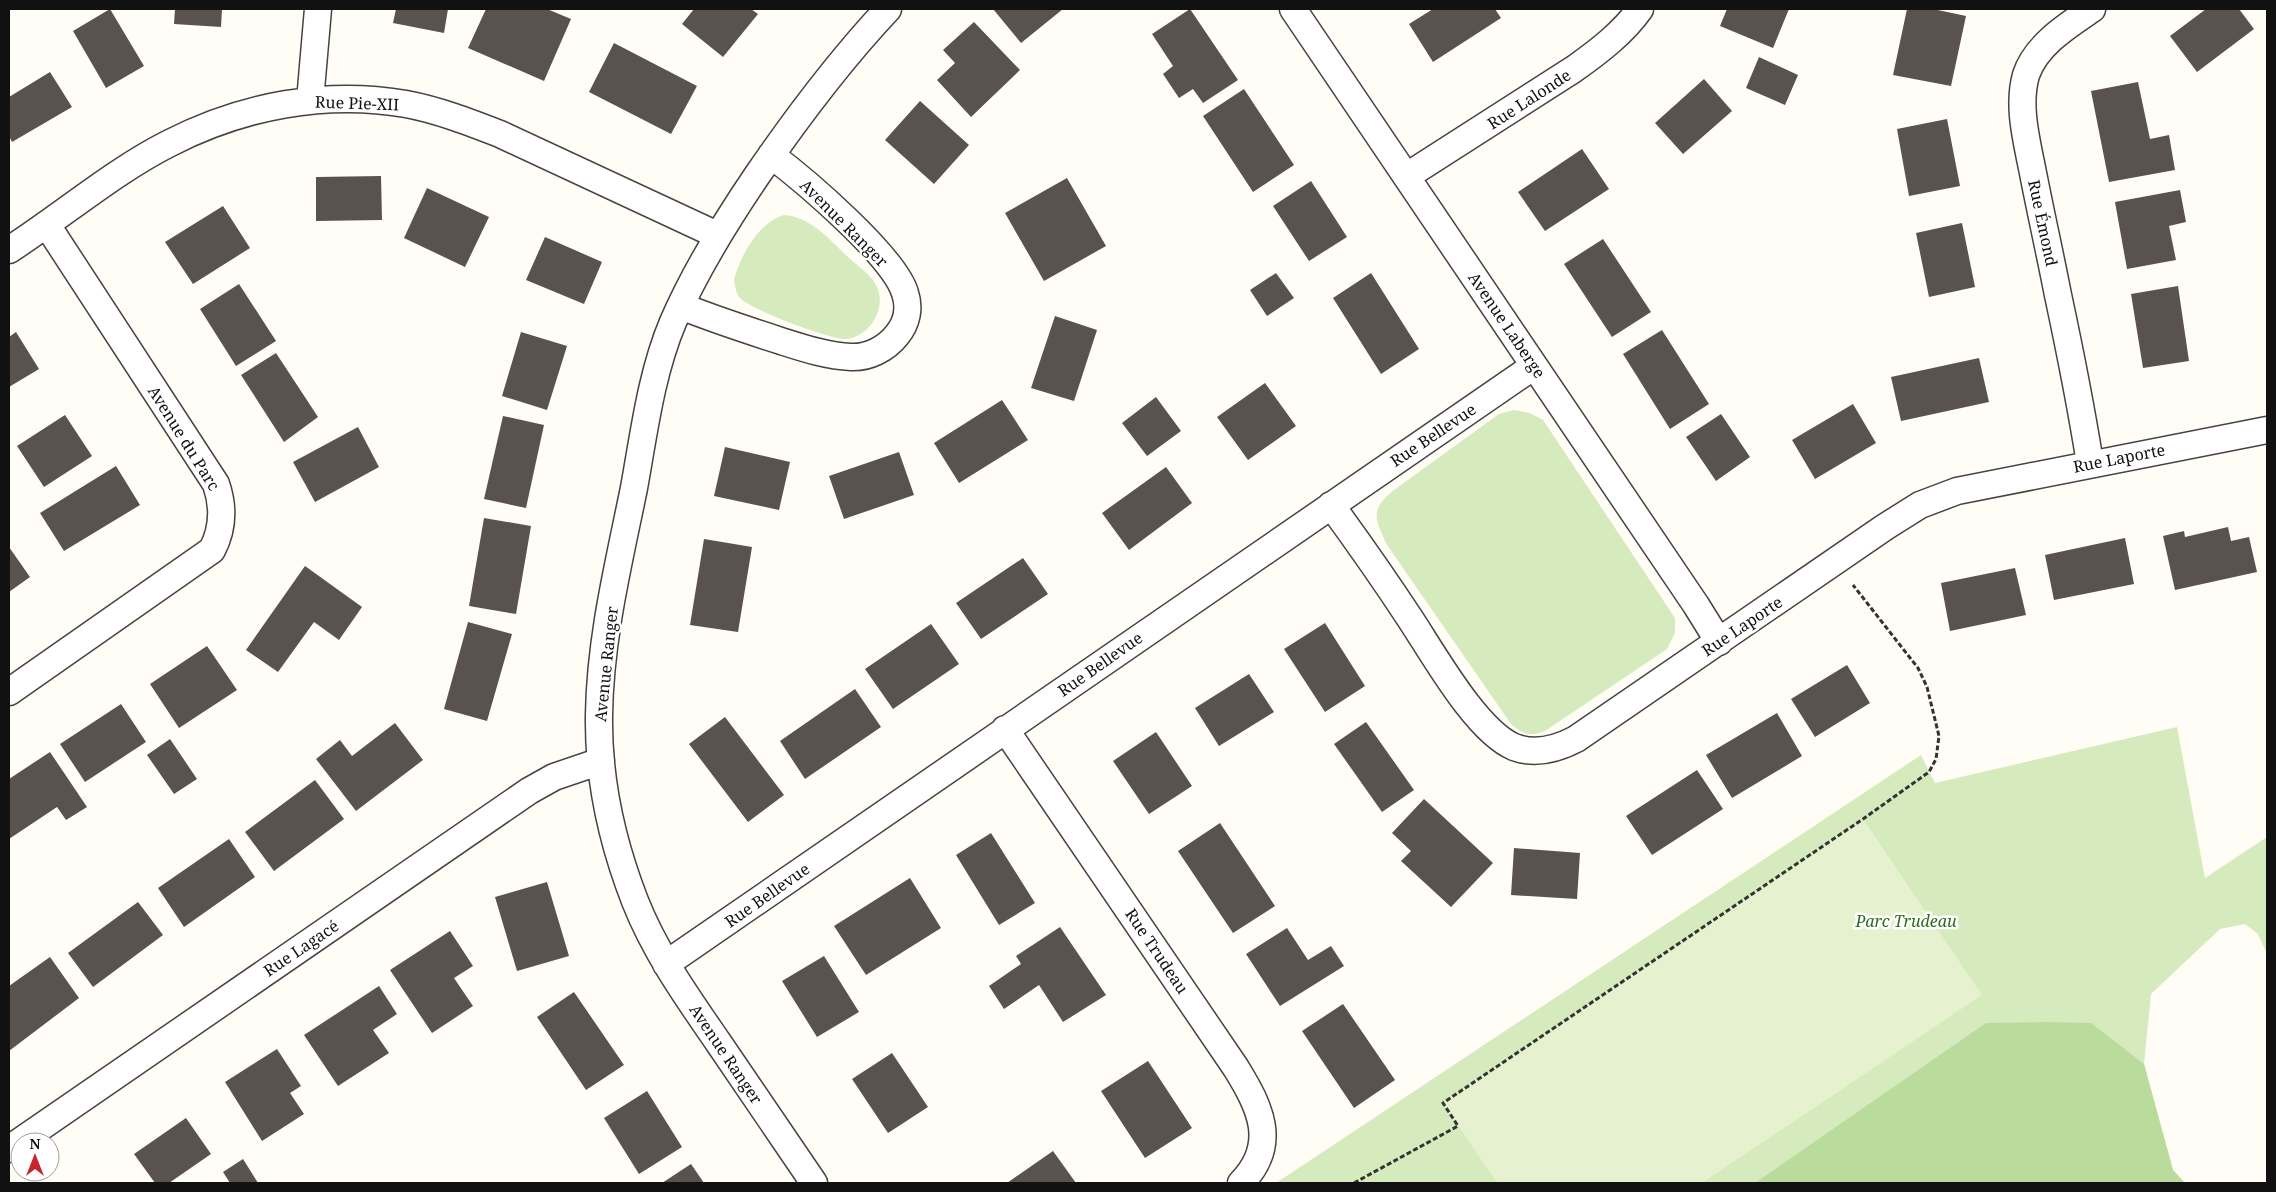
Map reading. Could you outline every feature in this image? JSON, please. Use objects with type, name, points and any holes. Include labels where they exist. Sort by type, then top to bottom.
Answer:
[{"type":"street","points":[[310,101],[318,9]]},
{"type":"street","name":"Avenue Ranger","points":[[814,1183],[666,964],[636,903],[616,846],[601,761],[600,684],[616,578],[650,401],[666,342],[680,306],[718,235],[771,155],[843,60],[888,9]]},
{"type":"street","name":"Avenue Laberge","points":[[1293,9],[1408,176],[1719,642]]},
{"type":"street","name":"Rue Lalonde","points":[[1408,176],[1574,69],[1616,35],[1640,9]]},
{"type":"street","name":"Rue Émond","points":[[2090,463],[2066,332],[2030,159],[2023,103],[2026,76],[2039,51],[2092,9]]},
{"type":"street","name":"Rue Pie-XII","points":[[9,250],[138,162],[184,136],[237,115],[268,107],[310,101],[361,101],[406,104],[464,120],[500,134],[718,235]]},
{"type":"street","name":"Avenue Ranger","points":[[680,306],[749,331],[831,355],[868,356],[886,347],[897,335],[906,319],[908,305],[905,291],[896,276],[864,239],[806,183],[771,155]]},
{"type":"street","name":"Avenue du Parc","points":[[9,692],[212,550],[218,538],[222,512],[216,484],[47,225]]},
{"type":"street","name":"Rue Bellevue","points":[[666,964],[1534,366]]},
{"type":"street","name":"Rue Laporte","points":[[1331,505],[1477,716],[1488,729],[1515,747],[1545,750],[1560,748],[1576,740],[1885,527],[1920,505],[1957,491],[2090,463],[2267,430]]},
{"type":"street","name":"Rue Trudeau","points":[[1005,729],[1236,1068],[1254,1098],[1261,1114],[1263,1130],[1254,1166],[1241,1183]]},
{"type":"street","name":"Rue Lagacé","points":[[9,1149],[529,791],[554,777],[601,761]]},
{"type":"path","points":[[1354,1183],[1458,1126],[1443,1102],[1930,772],[1936,759],[1938,736],[1928,687],[1918,668],[1836,562]]},
{"type":"green space","points":[[784,215],[803,220],[820,230],[864,270],[876,285],[880,302],[878,311],[869,327],[862,333],[846,339],[824,335],[758,309],[740,298],[734,280],[746,251],[766,225]]},
{"type":"green space","points":[[1514,410],[1530,413],[1543,420],[1675,618],[1675,633],[1667,649],[1545,731],[1535,734],[1526,734],[1511,724],[1387,545],[1377,521],[1378,509],[1381,503],[1394,490],[1499,414]]},
{"type":"green space","name":"Parc Trudeau","points":[[2177,727],[2205,878],[2267,837],[2267,954],[2258,934],[2245,924],[2220,929],[2151,994],[2144,1064],[2173,1170],[2184,1183],[1276,1183],[1921,755],[1935,783]]},
{"type":"green space","points":[[1863,819],[1982,995],[1702,1183],[1497,1183],[1443,1103]]},
{"type":"green space","points":[[1986,1023],[2091,1023],[2144,1064],[2173,1170],[2185,1183],[1755,1183]]},
{"type":"building","points":[[110,9],[144,66],[106,88],[73,31]]},
{"type":"building","points":[[175,9],[222,9],[221,27],[174,24]]},
{"type":"building","points":[[396,9],[448,9],[444,33],[393,23]]},
{"type":"building","points":[[486,9],[547,9],[571,19],[544,81],[468,48]]},
{"type":"building","points":[[694,9],[751,9],[758,14],[723,57],[682,24]]},
{"type":"building","points":[[993,9],[1063,9],[1021,43]]},
{"type":"building","points":[[1190,9],[1238,80],[1203,103],[1193,89],[1179,98],[1163,74],[1173,66],[1152,34]]},
{"type":"building","points":[[1433,9],[1495,9],[1501,18],[1433,62],[1409,24]]},
{"type":"building","points":[[1727,9],[1789,9],[1773,48],[1720,26]]},
{"type":"building","points":[[1907,9],[1933,9],[1966,16],[1951,86],[1893,75]]},
{"type":"building","points":[[2206,9],[2239,9],[2254,29],[2197,72],[2170,36]]},
{"type":"building","points":[[974,22],[1020,70],[971,117],[937,80],[955,63],[943,50]]},
{"type":"building","points":[[614,43],[697,86],[671,134],[589,92]]},
{"type":"building","points":[[1759,57],[1798,75],[1785,105],[1746,88]]},
{"type":"building","points":[[50,72],[72,107],[12,142],[9,136],[9,97]]},
{"type":"building","points":[[1704,79],[1732,111],[1683,154],[1655,123]]},
{"type":"building","points":[[2138,82],[2150,139],[2169,135],[2175,170],[2109,182],[2091,91]]},
{"type":"building","points":[[1244,89],[1294,165],[1253,192],[1203,116]]},
{"type":"building","points":[[920,101],[969,145],[934,184],[885,140]]},
{"type":"building","points":[[1947,119],[1960,186],[1909,196],[1897,129]]},
{"type":"building","points":[[1582,149],[1609,189],[1545,231],[1518,192]]},
{"type":"building","points":[[381,176],[382,220],[316,221],[316,177]]},
{"type":"building","points":[[1067,178],[1106,246],[1044,281],[1005,213]]},
{"type":"building","points":[[1311,181],[1347,237],[1309,261],[1273,206]]},
{"type":"building","points":[[427,188],[489,217],[465,267],[404,238]]},
{"type":"building","points":[[2180,190],[2186,222],[2169,226],[2176,260],[2127,269],[2115,202]]},
{"type":"building","points":[[223,206],[250,248],[193,284],[165,242]]},
{"type":"building","points":[[1962,223],[1975,287],[1929,297],[1916,233]]},
{"type":"building","points":[[545,237],[602,262],[584,304],[526,280]]},
{"type":"building","points":[[1603,239],[1651,312],[1612,337],[1564,264]]},
{"type":"building","points":[[1276,273],[1294,298],[1267,316],[1250,290]]},
{"type":"building","points":[[1371,273],[1419,349],[1381,374],[1333,298]]},
{"type":"building","points":[[239,284],[276,341],[236,366],[200,309]]},
{"type":"building","points":[[2178,286],[2189,361],[2143,368],[2131,294]]},
{"type":"building","points":[[1055,316],[1097,330],[1074,401],[1031,388]]},
{"type":"building","points":[[1662,330],[1709,404],[1670,429],[1623,354]]},
{"type":"building","points":[[16,332],[39,369],[9,387],[9,337]]},
{"type":"building","points":[[521,332],[567,346],[547,410],[502,396]]},
{"type":"building","points":[[276,353],[318,417],[284,442],[241,375]]},
{"type":"building","points":[[1979,358],[1989,402],[1901,421],[1891,377]]},
{"type":"building","points":[[1265,383],[1296,426],[1248,460],[1217,417]]},
{"type":"building","points":[[1156,397],[1181,431],[1147,456],[1122,423]]},
{"type":"building","points":[[1002,400],[1028,440],[959,483],[934,443]]},
{"type":"building","points":[[1853,404],[1876,443],[1815,479],[1792,440]]},
{"type":"building","points":[[1721,414],[1750,457],[1716,481],[1686,437]]},
{"type":"building","points":[[65,415],[92,456],[44,487],[17,446]]},
{"type":"building","points":[[503,416],[544,425],[526,508],[484,499]]},
{"type":"building","points":[[358,427],[379,467],[315,502],[293,462]]},
{"type":"building","points":[[725,447],[790,462],[779,510],[714,496]]},
{"type":"building","points":[[899,452],[914,495],[844,519],[829,476]]},
{"type":"building","points":[[116,466],[140,505],[64,551],[40,513]]},
{"type":"building","points":[[1166,467],[1192,503],[1129,550],[1102,513]]},
{"type":"building","points":[[484,518],[531,526],[516,614],[469,606]]},
{"type":"building","points":[[2228,527],[2231,541],[2249,537],[2257,572],[2175,590],[2163,536],[2184,531],[2185,537]]},
{"type":"building","points":[[2125,538],[2134,584],[2054,600],[2045,555]]},
{"type":"building","points":[[704,539],[752,547],[738,632],[690,625]]},
{"type":"building","points":[[9,547],[30,577],[9,592]]},
{"type":"building","points":[[1023,558],[1048,594],[981,639],[956,603]]},
{"type":"building","points":[[305,566],[362,607],[339,640],[314,622],[278,672],[246,650]]},
{"type":"building","points":[[2015,568],[2026,615],[1950,631],[1941,583]]},
{"type":"building","points":[[468,622],[512,634],[487,721],[444,709]]},
{"type":"building","points":[[1325,623],[1365,686],[1325,712],[1284,649]]},
{"type":"building","points":[[931,624],[959,664],[893,709],[865,669]]},
{"type":"building","points":[[207,646],[237,690],[179,728],[150,684]]},
{"type":"building","points":[[1847,665],[1870,703],[1815,737],[1791,699]]},
{"type":"building","points":[[1249,674],[1274,712],[1219,746],[1195,708]]},
{"type":"building","points":[[855,689],[881,727],[805,779],[780,741]]},
{"type":"building","points":[[121,704],[146,742],[85,782],[60,744]]},
{"type":"building","points":[[1777,713],[1802,756],[1732,798],[1706,755]]},
{"type":"building","points":[[725,717],[784,795],[748,822],[689,744]]},
{"type":"building","points":[[1366,722],[1414,790],[1382,812],[1334,744]]},
{"type":"building","points":[[395,723],[423,760],[356,811],[316,759],[340,740],[352,756]]},
{"type":"building","points":[[1156,732],[1192,786],[1149,814],[1113,761]]},
{"type":"building","points":[[170,739],[197,779],[174,794],[147,755]]},
{"type":"building","points":[[50,752],[87,807],[66,820],[57,807],[9,839],[9,779]]},
{"type":"building","points":[[1697,770],[1723,809],[1652,855],[1626,816]]},
{"type":"building","points":[[315,780],[344,819],[274,871],[245,832]]},
{"type":"building","points":[[1424,799],[1493,863],[1451,907],[1401,861],[1411,851],[1392,833]]},
{"type":"building","points":[[1220,823],[1275,906],[1233,933],[1178,851]]},
{"type":"building","points":[[991,833],[1035,903],[999,925],[956,855]]},
{"type":"building","points":[[229,839],[255,877],[184,927],[158,888]]},
{"type":"building","points":[[1514,848],[1580,853],[1577,899],[1511,895]]},
{"type":"building","points":[[910,878],[941,928],[866,975],[834,926]]},
{"type":"building","points":[[547,882],[569,956],[517,971],[495,897]]},
{"type":"building","points":[[138,902],[163,935],[93,987],[68,953]]},
{"type":"building","points":[[1060,927],[1106,995],[1063,1022],[1039,985],[1004,1009],[989,986],[1021,964],[1016,956]]},
{"type":"building","points":[[1287,928],[1308,960],[1331,946],[1344,966],[1280,1006],[1246,954]]},
{"type":"building","points":[[450,931],[473,966],[454,978],[473,1006],[432,1033],[390,970]]},
{"type":"building","points":[[824,956],[859,1012],[817,1037],[782,981]]},
{"type":"building","points":[[50,957],[79,998],[9,1051],[9,986]]},
{"type":"building","points":[[379,986],[397,1014],[373,1030],[389,1053],[338,1086],[304,1035]]},
{"type":"building","points":[[574,992],[624,1065],[586,1090],[537,1017]]},
{"type":"building","points":[[1343,1004],[1395,1080],[1354,1108],[1302,1031]]},
{"type":"building","points":[[277,1049],[301,1086],[290,1093],[304,1114],[262,1141],[225,1082]]},
{"type":"building","points":[[892,1053],[928,1107],[888,1133],[852,1079]]},
{"type":"building","points":[[1148,1061],[1192,1128],[1145,1158],[1101,1091]]},
{"type":"building","points":[[647,1091],[682,1147],[639,1174],[604,1118]]},
{"type":"building","points":[[186,1118],[211,1154],[169,1183],[155,1183],[134,1154]]},
{"type":"building","points":[[1053,1151],[1076,1183],[1007,1183]]},
{"type":"building","points":[[243,1159],[258,1183],[230,1183],[223,1172]]},
{"type":"building","points":[[691,1164],[704,1183],[662,1183]]}]
